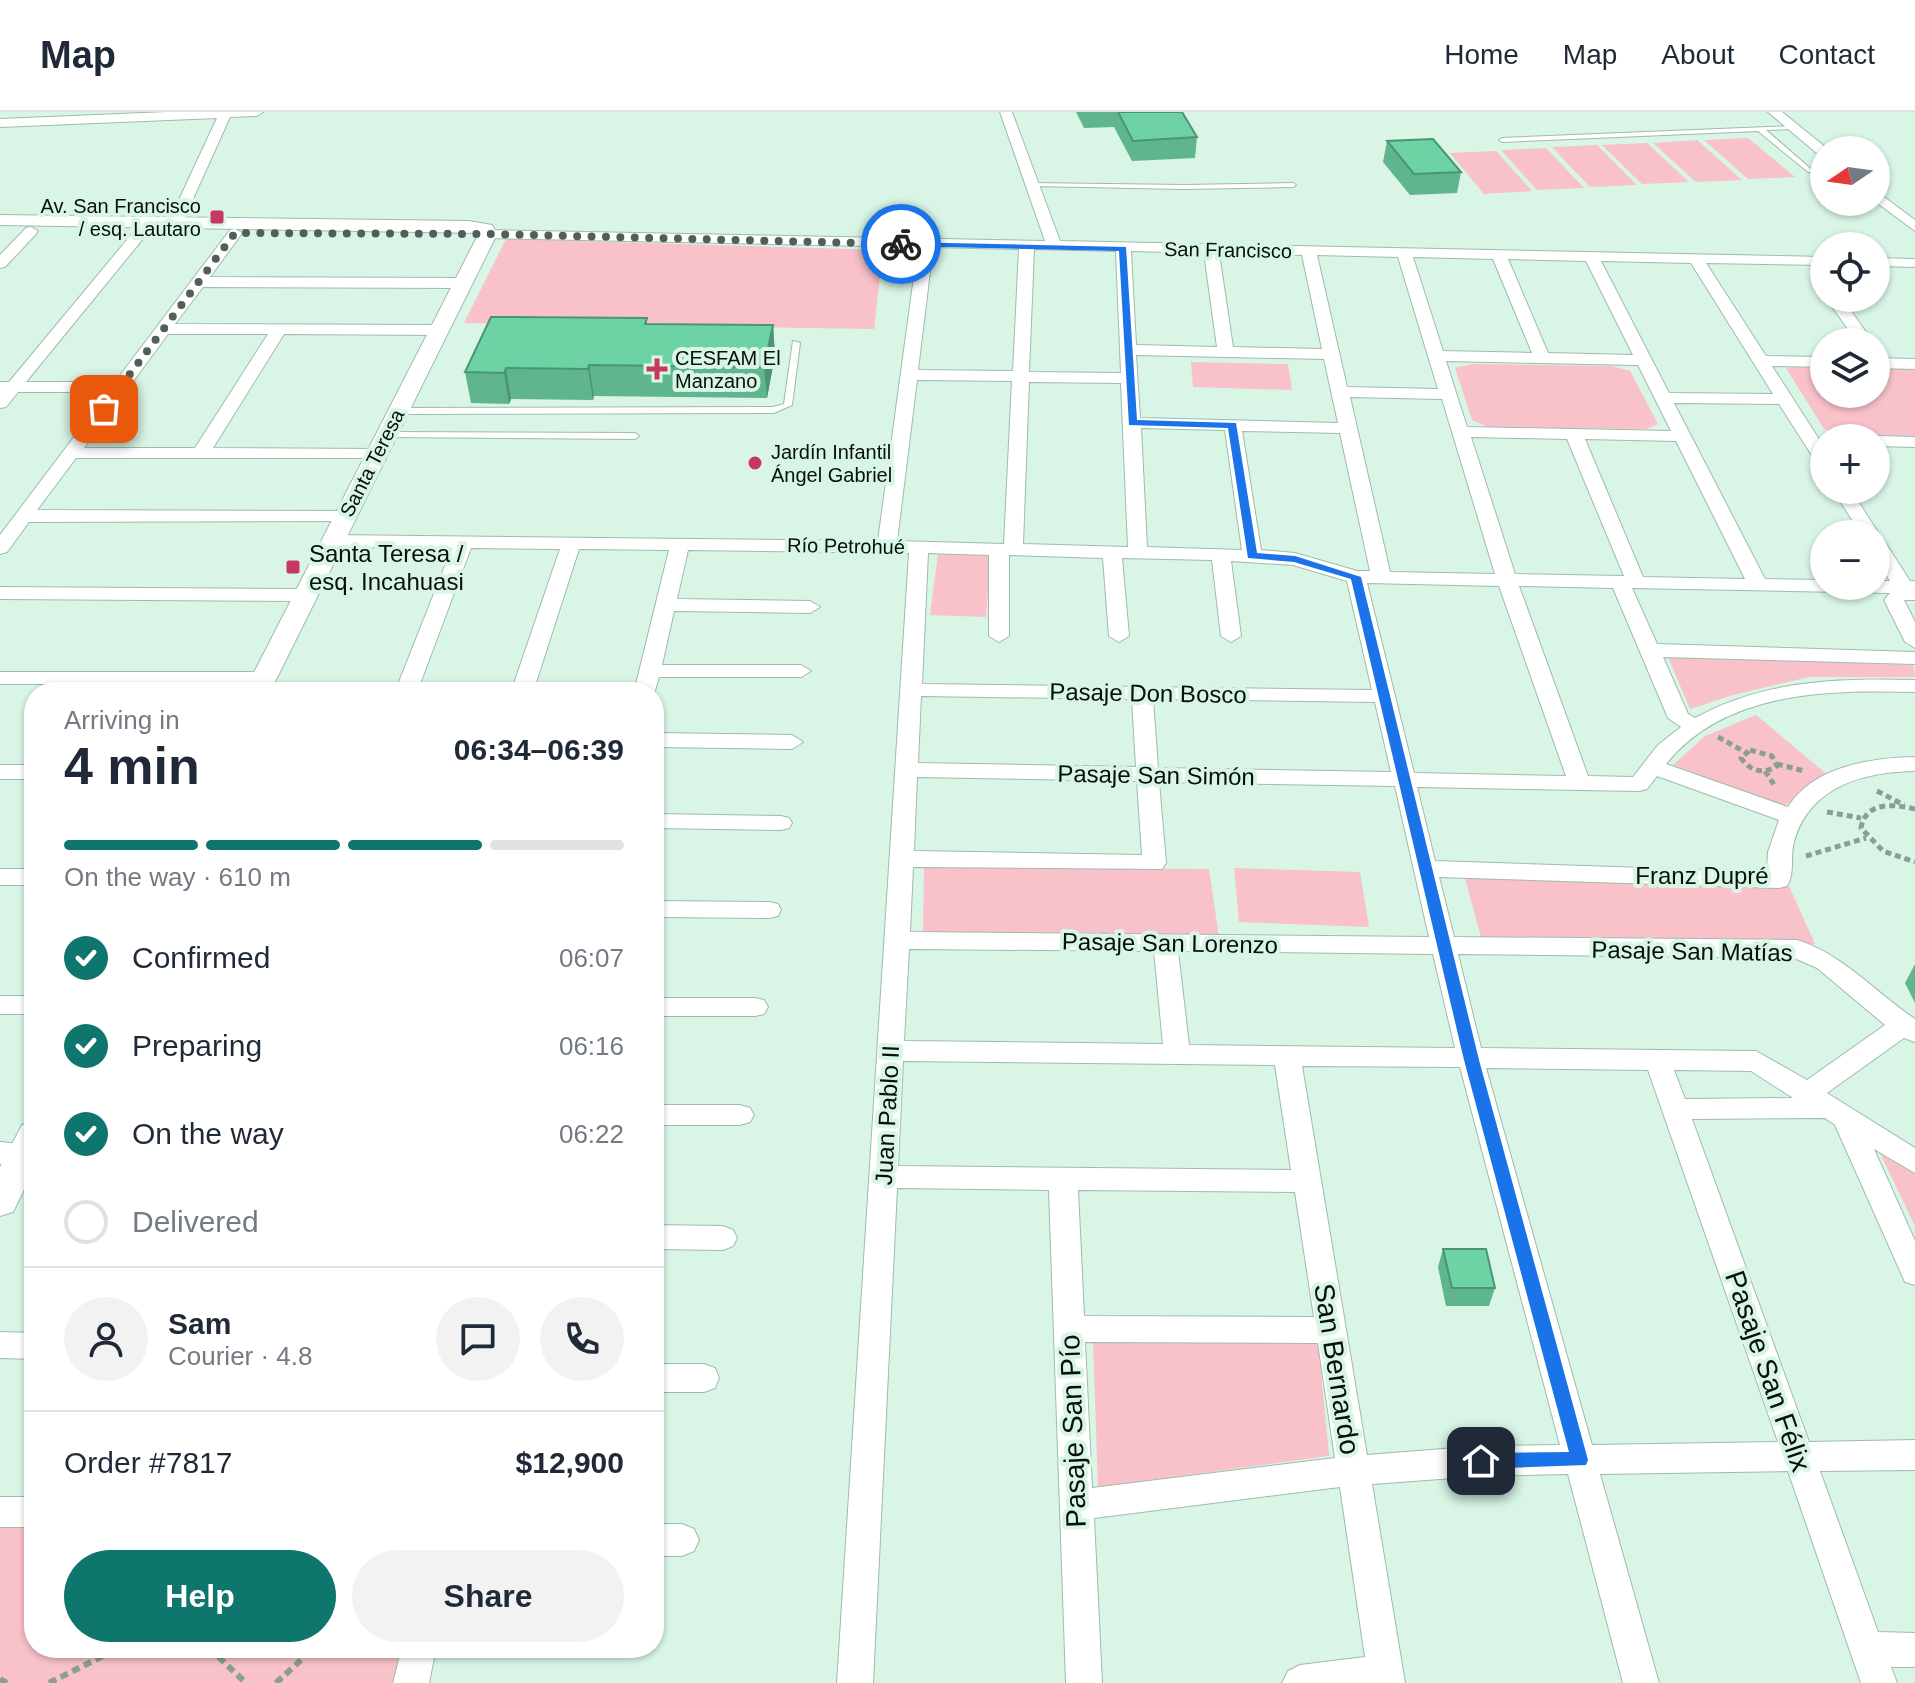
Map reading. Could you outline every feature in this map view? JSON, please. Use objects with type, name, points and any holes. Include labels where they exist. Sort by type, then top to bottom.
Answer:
[{"type":"street","points":[[0,123],[257,112]]},
{"type":"street","points":[[1006,112],[1055,247]]},
{"type":"street","points":[[1774,112],[1810,141]]},
{"type":"street","points":[[174,227],[226,113]]},
{"type":"street","points":[[1890,206],[1915,227]]},
{"type":"street","points":[[0,220],[174,227],[469,226],[486,229],[488,234],[235,233],[174,227],[141,232],[0,230]]},
{"type":"street","points":[[0,264],[31,231]]},
{"type":"street","points":[[0,403],[7,387],[141,232]]},
{"type":"street","points":[[0,548],[235,233]]},
{"type":"street","name":"San Francisco","points":[[488,234],[1696,259],[1810,265]]},
{"type":"street","name":"Santa Teresa","points":[[262,682],[488,234]]},
{"type":"street","points":[[887,546],[926,244]]},
{"type":"street","points":[[999,636],[1021,376],[1027,246]]},
{"type":"street","points":[[1123,248],[1138,553]]},
{"type":"street","points":[[1211,250],[1226,352]]},
{"type":"street","points":[[1309,252],[1381,577]]},
{"type":"street","points":[[1404,253],[1507,580],[1580,784]]},
{"type":"street","points":[[1499,255],[1542,358]]},
{"type":"street","points":[[1592,257],[1758,585]]},
{"type":"street","points":[[1696,259],[1783,399],[1810,432]]},
{"type":"street","points":[[1908,263],[1915,280]]},
{"type":"street","points":[[198,282],[463,283]]},
{"type":"street","points":[[163,329],[439,330]]},
{"type":"street","points":[[201,453],[279,330]]},
{"type":"street","points":[[1128,350],[1332,354]]},
{"type":"street","points":[[1437,356],[1644,360]]},
{"type":"street","points":[[1759,361],[1810,362]]},
{"type":"street","points":[[1890,362],[1915,364]]},
{"type":"street","points":[[911,375],[1129,378]]},
{"type":"street","points":[[7,387],[120,387]]},
{"type":"street","points":[[1340,392],[1449,394]]},
{"type":"street","points":[[1663,398],[1783,399]]},
{"type":"street","points":[[1133,423],[1349,428]]},
{"type":"street","points":[[1233,425],[1252,556]]},
{"type":"street","points":[[1462,432],[1683,436]]},
{"type":"street","points":[[1574,434],[1628,582],[1649,650],[1679,718],[1695,726]]},
{"type":"street","points":[[1890,441],[1915,442]]},
{"type":"street","points":[[71,453],[201,453],[382,444]]},
{"type":"street","points":[[24,516],[345,517]]},
{"type":"street","name":"Río Petrohué","points":[[333,541],[887,546],[1221,555],[1295,559],[1356,577],[1810,586]]},
{"type":"street","points":[[410,682],[464,542]]},
{"type":"street","points":[[525,682],[572,542]]},
{"type":"street","points":[[680,544],[648,682],[801,671]]},
{"type":"street","name":"Juan Pablo II","points":[[855,1683],[919,547]]},
{"type":"street","points":[[1112,552],[1119,636]]},
{"type":"street","points":[[1221,555],[1231,636]]},
{"type":"street","points":[[1890,562],[1911,590],[1894,600],[1915,642]]},
{"type":"street","points":[[1356,577],[1471,1060],[1641,1683]]},
{"type":"street","name":"Río Petrohué","points":[[1890,589],[1911,590]]},
{"type":"street","points":[[0,593],[306,595]]},
{"type":"street","points":[[666,605],[810,607]]},
{"type":"street","points":[[1649,650],[1915,658]]},
{"type":"street","points":[[0,678],[149,682]]},
{"type":"street","points":[[1915,686],[1845,684],[1764,695],[1728,708],[1695,726],[1668,747],[1653,767],[1790,816],[1807,797],[1833,781],[1881,766],[1915,764]]},
{"type":"street","name":"Pasaje Don Bosco","points":[[911,690],[1384,696]]},
{"type":"street","points":[[902,859],[1154,863],[1142,693]]},
{"type":"street","points":[[664,740],[792,742]]},
{"type":"street","name":"Pasaje San Simón","points":[[907,770],[1639,784],[1653,767]]},
{"type":"street","points":[[0,772],[24,772]]},
{"type":"street","name":"Franz Dupré","points":[[1424,869],[1779,880],[1779,844],[1790,816]]},
{"type":"street","points":[[664,821],[781,823]]},
{"type":"street","points":[[0,877],[24,877]]},
{"type":"street","points":[[664,909],[769,910]]},
{"type":"street","name":"Pasaje San Lorenzo","points":[[897,940],[1443,948]]},
{"type":"street","points":[[1165,943],[1177,1054]]},
{"type":"street","name":"Pasaje San Matías","points":[[1443,948],[1797,949],[1826,962],[1849,984],[1909,1029]]},
{"type":"street","points":[[0,1005],[24,1005]]},
{"type":"street","points":[[664,1007],[755,1007]]},
{"type":"street","points":[[1676,1109],[1828,1107],[1909,1029]]},
{"type":"street","points":[[891,1051],[1756,1061],[1915,1162]]},
{"type":"street","name":"San Bernardo","points":[[1287,1056],[1387,1678]]},
{"type":"street","name":"Pasaje San Félix","points":[[1657,1058],[1879,1683]]},
{"type":"street","points":[[1828,1107],[1915,1273]]},
{"type":"street","points":[[664,1115],[740,1115]]},
{"type":"street","points":[[0,1202],[19,1147]]},
{"type":"street","points":[[884,1177],[1307,1181]]},
{"type":"street","name":"Pasaje San Pío","points":[[1063,1178],[1084,1683]]},
{"type":"street","points":[[664,1237],[723,1238]]},
{"type":"street","points":[[1069,1329],[1331,1330]]},
{"type":"street","points":[[0,1345],[24,1346]]},
{"type":"street","points":[[664,1378],[704,1378]]},
{"type":"street","points":[[1076,1505],[1353,1471],[1481,1461],[1915,1455]]},
{"type":"street","points":[[0,1512],[24,1512]]},
{"type":"street","points":[[1867,1649],[1915,1650]]},
{"type":"street","points":[[411,1683],[417,1658]]},
{"type":"street","points":[[1300,1683],[1387,1678]]},
{"type":"lane","points":[[1502,140],[1793,127]]},
{"type":"lane","points":[[1759,128],[1810,171]]},
{"type":"lane","points":[[1032,184],[1173,187],[1293,185]]},
{"type":"lane","points":[[399,411],[774,410],[788,405],[796,343]]},
{"type":"lane","points":[[382,444],[635,436]]},
{"type":"path","points":[[1750,750],[1767,753],[1778,763],[1770,771],[1751,768],[1741,758],[1750,750]]},
{"type":"path","points":[[1915,809],[1892,805],[1867,811],[1861,818],[1861,828],[1866,838],[1890,856],[1915,862]]},
{"type":"path","points":[[1777,864],[1866,838]]},
{"type":"path","points":[[49,1683],[99,1658]]},
{"type":"path","points":[[220,1658],[246,1683]]},
{"type":"path","points":[[276,1683],[303,1658]]},
{"type":"path","points":[[0,1679],[7,1683]]},
{"type":"shaded area","points":[[1748,138],[1795,177],[1748,179],[1704,140]]},
{"type":"shaded area","points":[[1698,140],[1742,180],[1696,182],[1653,143]]},
{"type":"shaded area","points":[[1647,143],[1689,182],[1642,184],[1602,145]]},
{"type":"shaded area","points":[[1597,145],[1637,185],[1590,187],[1552,147]]},
{"type":"shaded area","points":[[1546,148],[1584,188],[1537,190],[1501,150]]},
{"type":"shaded area","points":[[1496,151],[1532,191],[1484,194],[1450,153]]},
{"type":"shaded area","points":[[506,239],[883,250],[874,329],[464,323]]},
{"type":"shaded area","points":[[1191,362],[1288,364],[1292,390],[1193,387]]},
{"type":"shaded area","points":[[1472,364],[1612,366],[1630,371],[1658,424],[1646,429],[1488,427],[1472,420],[1455,368]]},
{"type":"shaded area","points":[[1810,366],[1810,407],[1786,368]]},
{"type":"shaded area","points":[[1890,368],[1915,368],[1915,436],[1890,435],[1890,424],[1821,424],[1811,408],[1890,408]]},
{"type":"shaded area","points":[[938,553],[991,555],[986,617],[930,615]]},
{"type":"shaded area","points":[[1668,657],[1913,665],[1915,677],[1809,677],[1690,709]]},
{"type":"shaded area","points":[[1756,715],[1830,777],[1781,808],[1673,765],[1705,736]]},
{"type":"shaded area","points":[[924,868],[1209,869],[1219,937],[923,936]]},
{"type":"shaded area","points":[[1234,868],[1360,872],[1369,927],[1239,922]]},
{"type":"shaded area","points":[[1465,878],[1789,886],[1815,944],[1481,937]]},
{"type":"shaded area","points":[[1878,1149],[1915,1172],[1915,1226]]},
{"type":"shaded area","points":[[1093,1340],[1318,1341],[1329,1456],[1098,1487]]},
{"type":"shaded area","points":[[0,1527],[24,1527],[24,1658],[408,1658],[402,1683],[0,1683]]},
{"type":"building","points":[[1118,112],[1182,112],[1197,137],[1133,141]]},
{"type":"building","points":[[1433,139],[1461,172],[1414,174],[1387,141]]},
{"type":"building","points":[[491,317],[647,318],[645,324],[773,325],[764,367],[589,365],[588,369],[506,368],[504,373],[465,372]]},
{"type":"building","points":[[1443,1249],[1486,1249],[1495,1288],[1452,1288]]},
{"type":"way so far","points":[[104,409],[235,233],[488,234],[901,244]]},
{"type":"place","name":"Av. San Francisco / esq. Lautaro","points":[[217,217]]},
{"type":"place","name":"CESFAM El Manzano","points":[[657,369]]},
{"type":"place","name":"Jardín Infantil Ángel Gabriel","points":[[755,463]]},
{"type":"place","name":"Santa Teresa / esq. Incahuasi","points":[[293,567]]},
{"type":"route","points":[[901,244],[1123,248],[1133,423],[1233,425],[1252,556],[1295,559],[1356,577],[1471,1060],[1579,1460],[1481,1461]]}]
